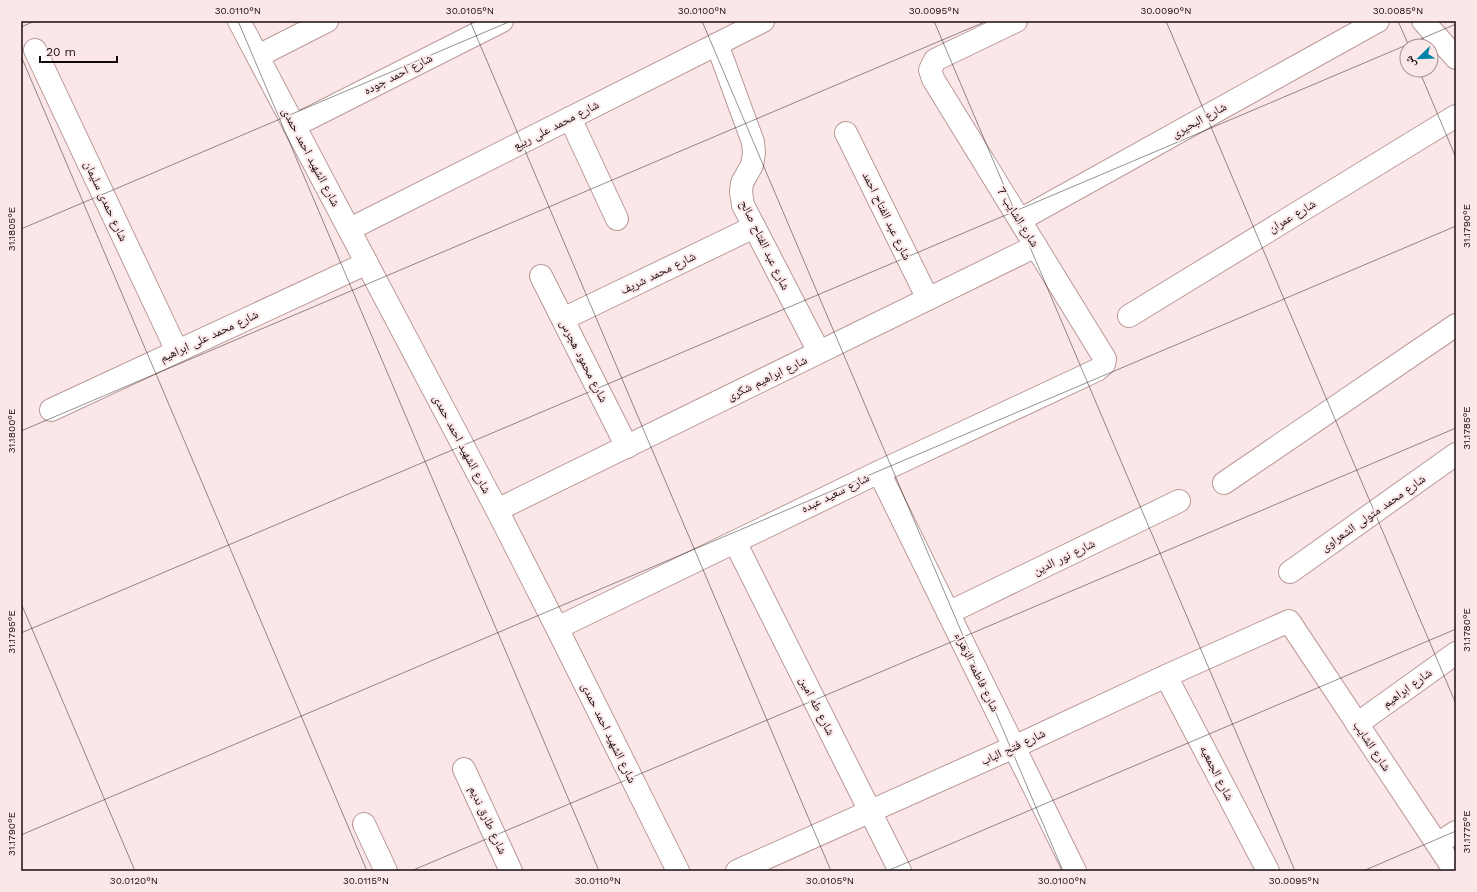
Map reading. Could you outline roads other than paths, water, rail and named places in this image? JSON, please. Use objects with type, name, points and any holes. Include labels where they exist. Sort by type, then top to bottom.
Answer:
[{"type":"street","name":"شارع الشهيد احمد حمدى","points":[[239,21],[497,510],[678,871]]},
{"type":"street","points":[[258,56],[327,21]]},
{"type":"street","name":"شارع احمد جوده","points":[[294,126],[502,21]]},
{"type":"street","name":"شارع محمد على ربيع","points":[[350,229],[763,21]]},
{"type":"street","name":"شارع الشايب 7","points":[[1016,21],[935,60],[930,70],[933,79],[1102,354]]},
{"type":"street","name":"شارع البحيرى","points":[[1020,220],[1378,21]]},
{"type":"street","points":[[1423,21],[1456,58]]},
{"type":"street","name":"شارع عبد الفتاح صالح","points":[[717,44],[753,142],[754,153],[752,165],[742,183],[741,192],[743,205],[819,352]]},
{"type":"street","name":"شارع حمدى سليمان","points":[[35,50],[177,352]]},
{"type":"street","name":"شارع عمران","points":[[1129,316],[1456,116]]},
{"type":"street","points":[[570,118],[617,219]]},
{"type":"street","name":"شارع عبد الفتاح احمد","points":[[846,133],[928,299]]},
{"type":"street","name":"شارع محمد شريف","points":[[563,319],[754,227]]},
{"type":"street","name":"شارع ابراهيم شكرى","points":[[497,510],[1036,246]]},
{"type":"street","name":"شارع محمد على ابراهيم","points":[[51,410],[367,263]]},
{"type":"street","name":"شارع محمود هجرس","points":[[541,276],[627,446]]},
{"type":"street","points":[[1224,483],[1456,325]]},
{"type":"street","name":"شارع سعيد عبده","points":[[557,628],[879,472],[1097,370],[1104,364],[1105,359],[1102,354]]},
{"type":"street","name":"شارع محمد متولى الشعراوى","points":[[1290,572],[1456,454]]},
{"type":"street","name":"شارع فاطمه الزهراء","points":[[879,472],[1075,871]]},
{"type":"street","name":"شارع نور الدين","points":[[948,613],[1179,501]]},
{"type":"street","name":"شارع طه امين","points":[[735,542],[900,871]]},
{"type":"street","name":"شارع فتح الباب","points":[[737,871],[1014,747],[1166,676],[1289,621]]},
{"type":"street","name":"شارع الشايب","points":[[1289,621],[1455,871]]},
{"type":"street","name":"شارع ابراهيم","points":[[1357,724],[1456,653]]},
{"type":"street","name":"شارع الجمعيه","points":[[1166,676],[1268,871]]},
{"type":"street","name":"شارع طارق نديم","points":[[464,769],[511,871]]},
{"type":"street","points":[[364,824],[386,871]]},
{"type":"street","points":[[1437,844],[1456,832]]}]
